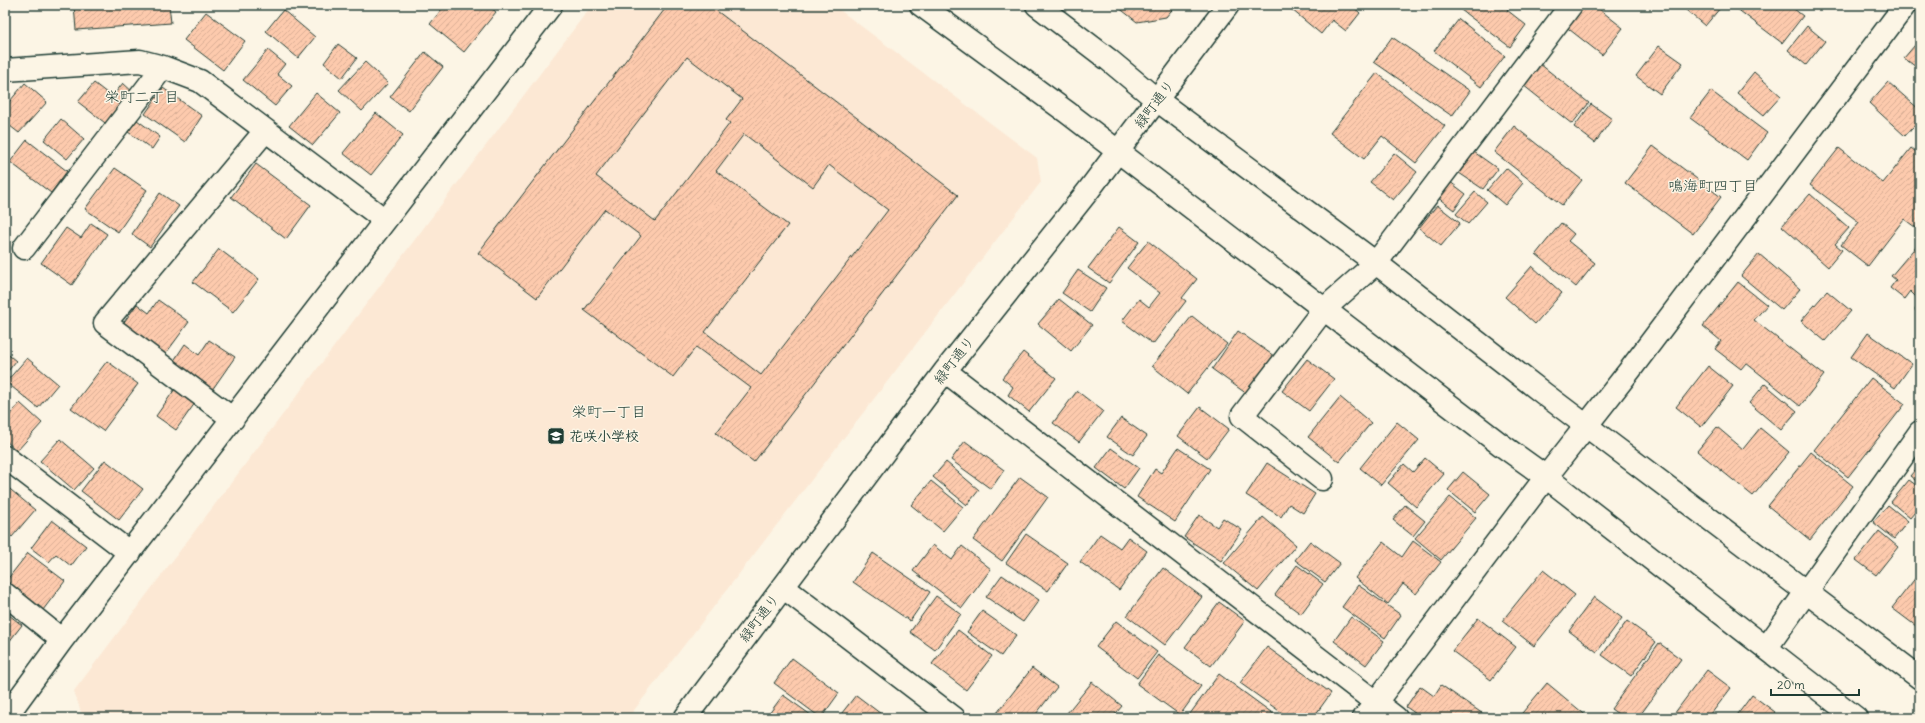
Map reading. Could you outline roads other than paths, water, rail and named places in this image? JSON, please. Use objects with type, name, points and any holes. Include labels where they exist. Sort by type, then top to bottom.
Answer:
[{"type":"street","points":[[5,718],[62,640],[551,5]]},
{"type":"street","points":[[921,5],[1068,113],[1117,153],[1323,310],[1546,477],[1767,647],[1856,718]]},
{"type":"street","points":[[1037,5],[1109,60],[1157,100],[1376,263],[1586,426],[1807,591],[1920,678]]},
{"type":"street","name":"緑町通り","points":[[685,718],[945,371],[1117,153],[1228,5]]},
{"type":"street","points":[[1322,478],[1242,416],[1323,310],[1376,263],[1571,5]]},
{"type":"street","points":[[1370,710],[1546,477],[1630,370],[1905,5]]},
{"type":"street","points":[[5,70],[140,61],[164,67],[200,81],[264,131],[385,220]]},
{"type":"street","points":[[24,248],[164,67]]},
{"type":"street","points":[[233,419],[105,323],[264,131]]},
{"type":"street","points":[[945,371],[1370,710],[1396,718]]},
{"type":"street","points":[[1767,647],[1920,432]]},
{"type":"street","points":[[5,457],[130,553]]},
{"type":"street","points":[[783,587],[954,718]]},
{"type":"street","points":[[5,594],[62,640]]},
{"type":"place","name":"花咲小学校","points":[[556,436]]},
{"type":"district","name":"栄町二丁目","points":[[142,97]]},
{"type":"district","name":"鳴海町四丁目","points":[[1713,186]]},
{"type":"district","name":"栄町一丁目","points":[[609,412]]}]
